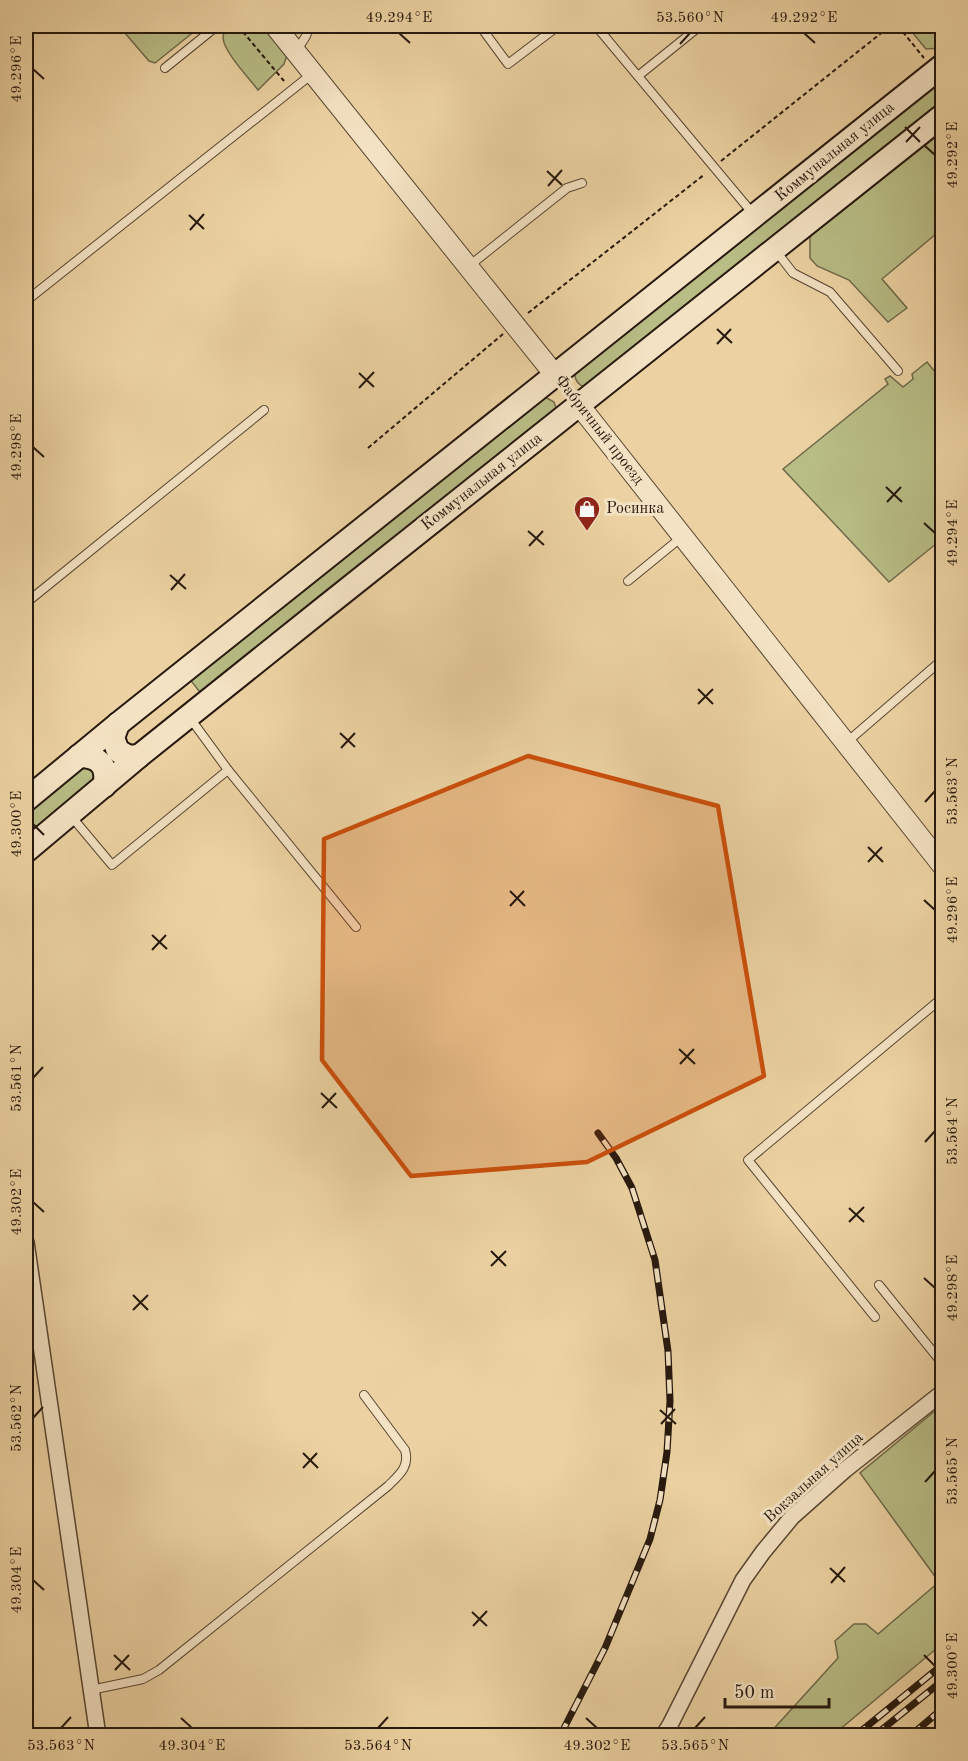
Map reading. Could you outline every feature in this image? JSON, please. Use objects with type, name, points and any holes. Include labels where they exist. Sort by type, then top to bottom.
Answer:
[{"type":"main road","name":"Коммунальная улица","points":[[26,800],[755,216],[933,62]]},
{"type":"main road","name":"Коммунальная улица","points":[[26,851],[140,756],[579,405],[931,128]]},
{"type":"main road","name":"Фабричный проезд","points":[[555,375],[579,405]]},
{"type":"main road","points":[[118,724],[113,738],[118,751],[129,757],[140,756]]},
{"type":"main road","points":[[79,756],[90,756],[97,759],[105,768],[104,786]]},
{"type":"street","name":"Фабричный проезд","points":[[275,26],[555,375]]},
{"type":"street","name":"Фабричный проезд","points":[[579,405],[942,865]]},
{"type":"street","points":[[26,1242],[98,1736]]},
{"type":"street","name":"Вокзальная улица","points":[[663,1736],[743,1580],[763,1551],[792,1517],[846,1469],[942,1393]]},
{"type":"lane","points":[[165,68],[217,26]]},
{"type":"lane","points":[[296,52],[310,26]]},
{"type":"lane","points":[[480,26],[508,64],[558,26]]},
{"type":"lane","points":[[596,26],[755,216]]},
{"type":"lane","points":[[638,76],[700,26]]},
{"type":"lane","points":[[26,301],[313,73]]},
{"type":"lane","points":[[469,266],[567,188],[582,183]]},
{"type":"lane","points":[[775,250],[793,273],[830,292],[898,371]]},
{"type":"lane","points":[[26,285],[33,295]]},
{"type":"lane","points":[[26,603],[264,410]]},
{"type":"lane","points":[[628,581],[683,536]]},
{"type":"lane","points":[[846,743],[942,660]]},
{"type":"lane","points":[[189,717],[228,770],[356,927]]},
{"type":"lane","points":[[70,815],[112,865],[228,770]]},
{"type":"lane","points":[[875,1317],[748,1160],[942,998]]},
{"type":"lane","points":[[879,1285],[942,1363]]},
{"type":"lane","points":[[91,1690],[143,1679],[159,1670],[388,1486],[405,1468],[408,1458],[405,1450],[364,1395]]},
{"type":"path","points":[[238,26],[291,90]]},
{"type":"path","points":[[368,448],[515,324],[890,26]]},
{"type":"path","points":[[898,26],[933,62]]},
{"type":"highlighted area","points":[[528,756],[718,806],[764,1076],[587,1162],[411,1176],[322,1060],[324,839]]},
{"type":"green space","points":[[119,26],[201,26],[155,63],[149,61]]},
{"type":"green space","points":[[229,26],[262,26],[287,55],[284,64],[258,90],[224,44],[224,34]]},
{"type":"green space","points":[[907,26],[942,26],[942,48],[926,49]]},
{"type":"green space","points":[[942,76],[942,107],[586,388],[577,382],[575,372]]},
{"type":"green space","points":[[942,138],[942,229],[882,279],[907,308],[888,322],[849,280],[817,266],[810,258],[810,236],[933,139]]},
{"type":"green space","points":[[927,362],[935,372],[942,366],[942,539],[889,582],[783,469],[888,384],[885,379],[890,376],[903,387],[913,379],[912,374]]},
{"type":"green space","points":[[545,397],[554,402],[557,411],[203,696],[188,677]]},
{"type":"green space","points":[[89,763],[97,780],[26,840],[26,807]]},
{"type":"green space","points":[[942,1405],[942,1644],[833,1735],[768,1735],[838,1658],[835,1641],[854,1624],[866,1624],[878,1634],[939,1582],[860,1473]]},
{"type":"railway","points":[[560,1736],[605,1648],[650,1539],[660,1500],[667,1452],[670,1401],[668,1351],[655,1260],[632,1188],[616,1158],[598,1133]]},
{"type":"railway","points":[[855,1736],[942,1665]]},
{"type":"railway","points":[[874,1736],[942,1681]]},
{"type":"railway","points":[[910,1736],[942,1709]]},
{"type":"place","name":"Росинка","points":[[587,532]]}]
